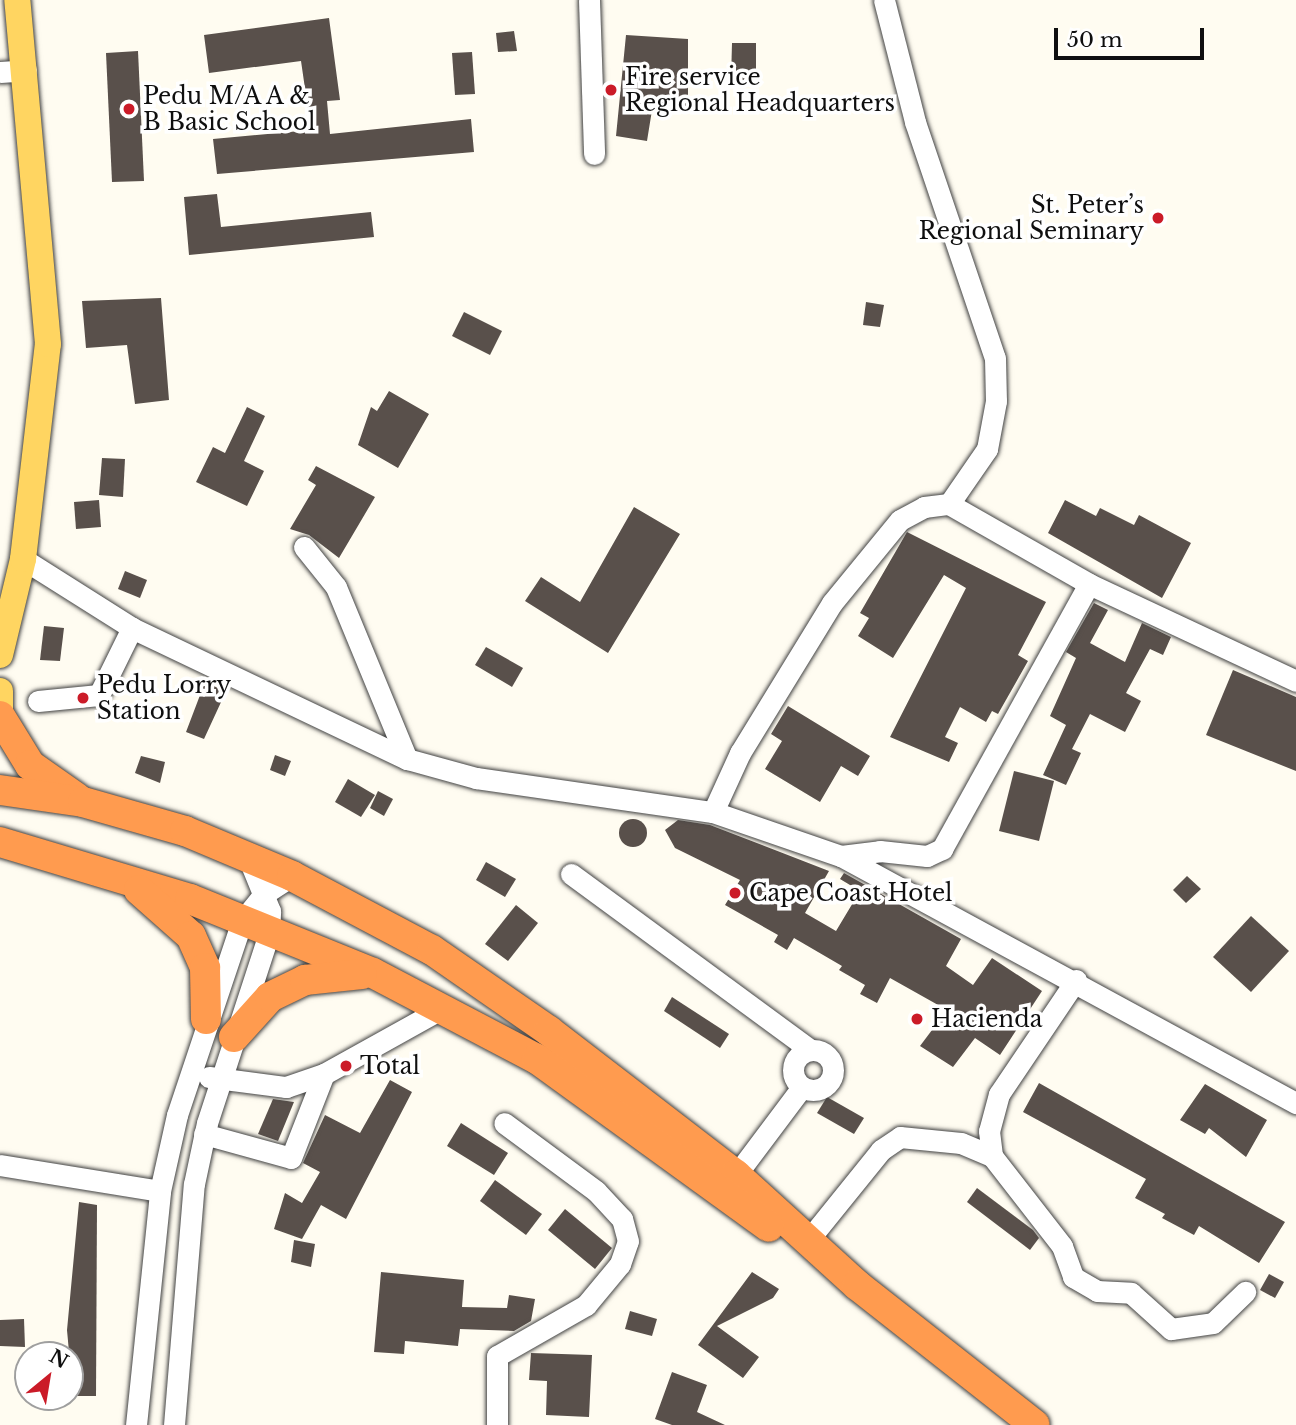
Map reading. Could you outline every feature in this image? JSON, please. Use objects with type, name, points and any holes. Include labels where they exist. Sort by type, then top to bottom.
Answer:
[{"type":"highway","points":[[0,716],[30,765],[83,802]]},
{"type":"highway","points":[[0,790],[83,802],[185,831],[292,876],[432,950],[549,1031],[736,1175],[810,1238],[857,1284],[1035,1425]]},
{"type":"highway","points":[[0,842],[127,881],[242,921],[373,973],[537,1059],[664,1146],[824,1270],[857,1284]]},
{"type":"highway","points":[[127,881],[191,936],[205,968],[206,1019]]},
{"type":"highway","points":[[234,1037],[270,997],[305,980],[373,973]]},
{"type":"main road","points":[[0,655],[7,593],[23,559],[48,344],[13,71],[17,0]]},
{"type":"main road","points":[[0,691],[0,709]]},
{"type":"street","points":[[589,0],[594,154]]},
{"type":"street","points":[[884,0],[915,122],[995,358],[996,401],[987,449],[949,504]]},
{"type":"street","points":[[713,812],[740,753],[832,603],[900,520],[925,507],[949,504],[1089,584],[1296,681]]},
{"type":"street","points":[[304,547],[336,587],[407,759]]},
{"type":"street","points":[[23,559],[132,628],[407,759],[477,778],[713,812],[841,856],[1076,980],[1296,1102]]},
{"type":"street","points":[[841,856],[880,851],[927,856],[942,849],[1089,584]]},
{"type":"street","points":[[38,701],[99,695],[132,628]]},
{"type":"street","points":[[174,1425],[174,1387],[194,1184],[204,1134],[220,1080],[269,933],[264,894],[248,857]]},
{"type":"street","points":[[571,874],[809,1049],[830,1058],[833,1074],[817,1090],[802,1087]]},
{"type":"street","points":[[136,1425],[136,1383],[160,1191],[190,1072],[206,1019],[242,921],[264,894],[292,876]]},
{"type":"street","points":[[992,1156],[989,1131],[999,1094],[1076,980]]},
{"type":"street","points":[[190,1072],[220,1080],[286,1087],[324,1074],[441,1009]]},
{"type":"street","points":[[802,1087],[793,1066],[809,1049]]},
{"type":"street","points":[[204,1134],[292,1158],[324,1074]]},
{"type":"street","points":[[736,1175],[802,1087]]},
{"type":"street","points":[[497,1425],[492,1378],[497,1356],[586,1305],[620,1264],[628,1241],[622,1219],[596,1191],[504,1123]]},
{"type":"street","points":[[810,1238],[881,1150],[900,1138],[961,1143],[992,1156],[1062,1246],[1073,1277],[1097,1291],[1131,1293],[1171,1329],[1213,1323],[1245,1292]]},
{"type":"street","points":[[0,1165],[160,1191]]},
{"type":"street","points":[[136,1383],[174,1387]]},
{"type":"building","points":[[329,18],[340,100],[327,101],[330,134],[471,119],[474,152],[217,174],[213,139],[311,130],[301,61],[209,73],[204,35]]},
{"type":"building","points":[[514,31],[517,51],[498,52],[496,33]]},
{"type":"building","points":[[626,35],[688,39],[688,107],[653,104],[647,141],[616,136]]},
{"type":"building","points":[[732,43],[756,43],[756,81],[731,80]]},
{"type":"building","points":[[138,51],[144,181],[112,182],[106,53]]},
{"type":"building","points":[[472,52],[475,94],[455,95],[452,53]]},
{"type":"building","points":[[217,194],[221,227],[371,212],[374,237],[189,255],[184,197]]},
{"type":"building","points":[[161,298],[169,400],[135,404],[127,345],[86,348],[82,301]]},
{"type":"building","points":[[866,302],[884,305],[880,327],[863,325]]},
{"type":"building","points":[[464,312],[502,331],[490,355],[452,336]]},
{"type":"building","points":[[389,391],[429,414],[398,468],[358,445],[371,407],[377,411]]},
{"type":"building","points":[[247,407],[265,416],[244,461],[264,471],[247,506],[196,482],[213,447],[225,453]]},
{"type":"building","points":[[102,458],[125,459],[123,497],[99,495]]},
{"type":"building","points":[[316,466],[375,497],[339,558],[309,535],[290,529],[316,485],[308,480]]},
{"type":"building","points":[[99,500],[101,527],[76,529],[74,502]]},
{"type":"building","points":[[1065,500],[1096,516],[1100,508],[1134,525],[1139,515],[1191,543],[1162,598],[1048,533]]},
{"type":"building","points":[[634,507],[680,534],[608,653],[525,601],[541,577],[580,602]]},
{"type":"building","points":[[907,532],[1046,602],[1018,655],[1028,661],[998,714],[992,711],[986,722],[960,707],[945,737],[958,743],[949,762],[890,737],[966,588],[944,575],[893,658],[858,636],[869,618],[860,613]]},
{"type":"building","points":[[125,571],[147,580],[140,598],[118,589]]},
{"type":"building","points":[[1094,603],[1108,610],[1090,643],[1125,662],[1142,623],[1171,637],[1163,655],[1150,649],[1126,693],[1141,701],[1125,732],[1090,714],[1072,749],[1081,753],[1066,785],[1043,775],[1066,725],[1050,716],[1076,658],[1066,652]]},
{"type":"building","points":[[44,626],[64,628],[60,661],[40,660]]},
{"type":"building","points":[[486,647],[523,668],[512,687],[475,665]]},
{"type":"building","points":[[1233,670],[1296,697],[1296,771],[1206,735]]},
{"type":"building","points":[[205,682],[220,689],[216,697],[222,700],[204,739],[186,732]]},
{"type":"building","points":[[788,706],[870,756],[858,776],[841,766],[820,802],[765,769],[782,741],[771,734]]},
{"type":"building","points":[[275,755],[291,761],[285,776],[270,770]]},
{"type":"building","points":[[141,756],[165,762],[160,783],[135,773]]},
{"type":"building","points":[[1014,771],[1054,781],[1039,841],[999,831]]},
{"type":"building","points":[[348,779],[375,795],[361,817],[335,802]]},
{"type":"building","points":[[378,791],[393,799],[384,816],[370,808]]},
{"type":"building","points":[[633,819],[643,823],[647,833],[643,843],[633,847],[623,843],[619,833],[623,823]]},
{"type":"building","points":[[678,820],[710,825],[829,871],[805,913],[836,931],[860,891],[840,879],[844,873],[961,939],[946,966],[973,985],[992,958],[1042,991],[1000,1055],[975,1038],[953,1067],[920,1046],[947,1010],[890,978],[877,1003],[860,994],[865,985],[839,970],[842,966],[794,938],[787,950],[774,942],[778,935],[725,905],[740,880],[675,848],[665,830]]},
{"type":"building","points":[[486,862],[516,879],[505,897],[476,880]]},
{"type":"building","points":[[1187,876],[1201,889],[1186,903],[1173,890]]},
{"type":"building","points":[[516,905],[538,923],[508,961],[485,944]]},
{"type":"building","points":[[1251,916],[1289,951],[1251,992],[1213,957]]},
{"type":"building","points":[[672,997],[729,1034],[720,1048],[664,1011]]},
{"type":"building","points":[[390,1080],[412,1092],[346,1219],[321,1205],[302,1239],[274,1229],[285,1193],[302,1203],[320,1172],[303,1163],[325,1115],[360,1133]]},
{"type":"building","points":[[1039,1083],[1285,1222],[1259,1263],[1199,1226],[1194,1235],[1162,1218],[1165,1214],[1135,1198],[1146,1179],[1023,1112]]},
{"type":"building","points":[[1205,1084],[1267,1120],[1246,1157],[1209,1128],[1205,1134],[1180,1120]]},
{"type":"building","points":[[827,1097],[864,1118],[854,1134],[817,1113]]},
{"type":"building","points":[[273,1099],[294,1102],[278,1141],[258,1134]]},
{"type":"building","points":[[461,1123],[508,1153],[494,1175],[447,1146]]},
{"type":"building","points":[[495,1180],[542,1214],[526,1235],[480,1201]]},
{"type":"building","points":[[977,1188],[1033,1230],[1039,1238],[1030,1250],[967,1202]]},
{"type":"building","points":[[79,1202],[97,1205],[96,1396],[84,1396],[84,1341],[68,1341]]},
{"type":"building","points":[[565,1209],[612,1248],[595,1269],[548,1230]]},
{"type":"building","points":[[294,1240],[315,1244],[311,1267],[291,1262]]},
{"type":"building","points":[[381,1272],[464,1280],[462,1307],[507,1308],[509,1295],[535,1299],[531,1321],[514,1331],[460,1329],[458,1346],[405,1341],[404,1354],[374,1352]]},
{"type":"building","points":[[752,1272],[779,1289],[773,1298],[717,1326],[759,1357],[743,1378],[698,1345]]},
{"type":"building","points":[[1269,1274],[1284,1282],[1275,1298],[1260,1290]]},
{"type":"building","points":[[630,1311],[657,1319],[652,1336],[625,1329]]},
{"type":"building","points":[[24,1319],[25,1341],[14,1341],[14,1347],[0,1346],[0,1320]]},
{"type":"building","points":[[531,1353],[592,1355],[589,1417],[546,1415],[547,1381],[529,1380]]},
{"type":"building","points":[[672,1372],[707,1385],[697,1412],[725,1425],[672,1425],[655,1419]]},
{"type":"place","name":"Fire service Regional Headquarters","points":[[611,90]]},
{"type":"place","name":"Pedu M/A A & B Basic School","points":[[129,109]]},
{"type":"place","name":"St. Peter’s Regional Seminary","points":[[1158,218]]},
{"type":"place","name":"Pedu Lorry Station","points":[[83,698]]},
{"type":"place","name":"Cape Coast Hotel","points":[[735,893]]},
{"type":"place","name":"Hacienda","points":[[917,1019]]},
{"type":"place","name":"Total","points":[[346,1066]]}]
